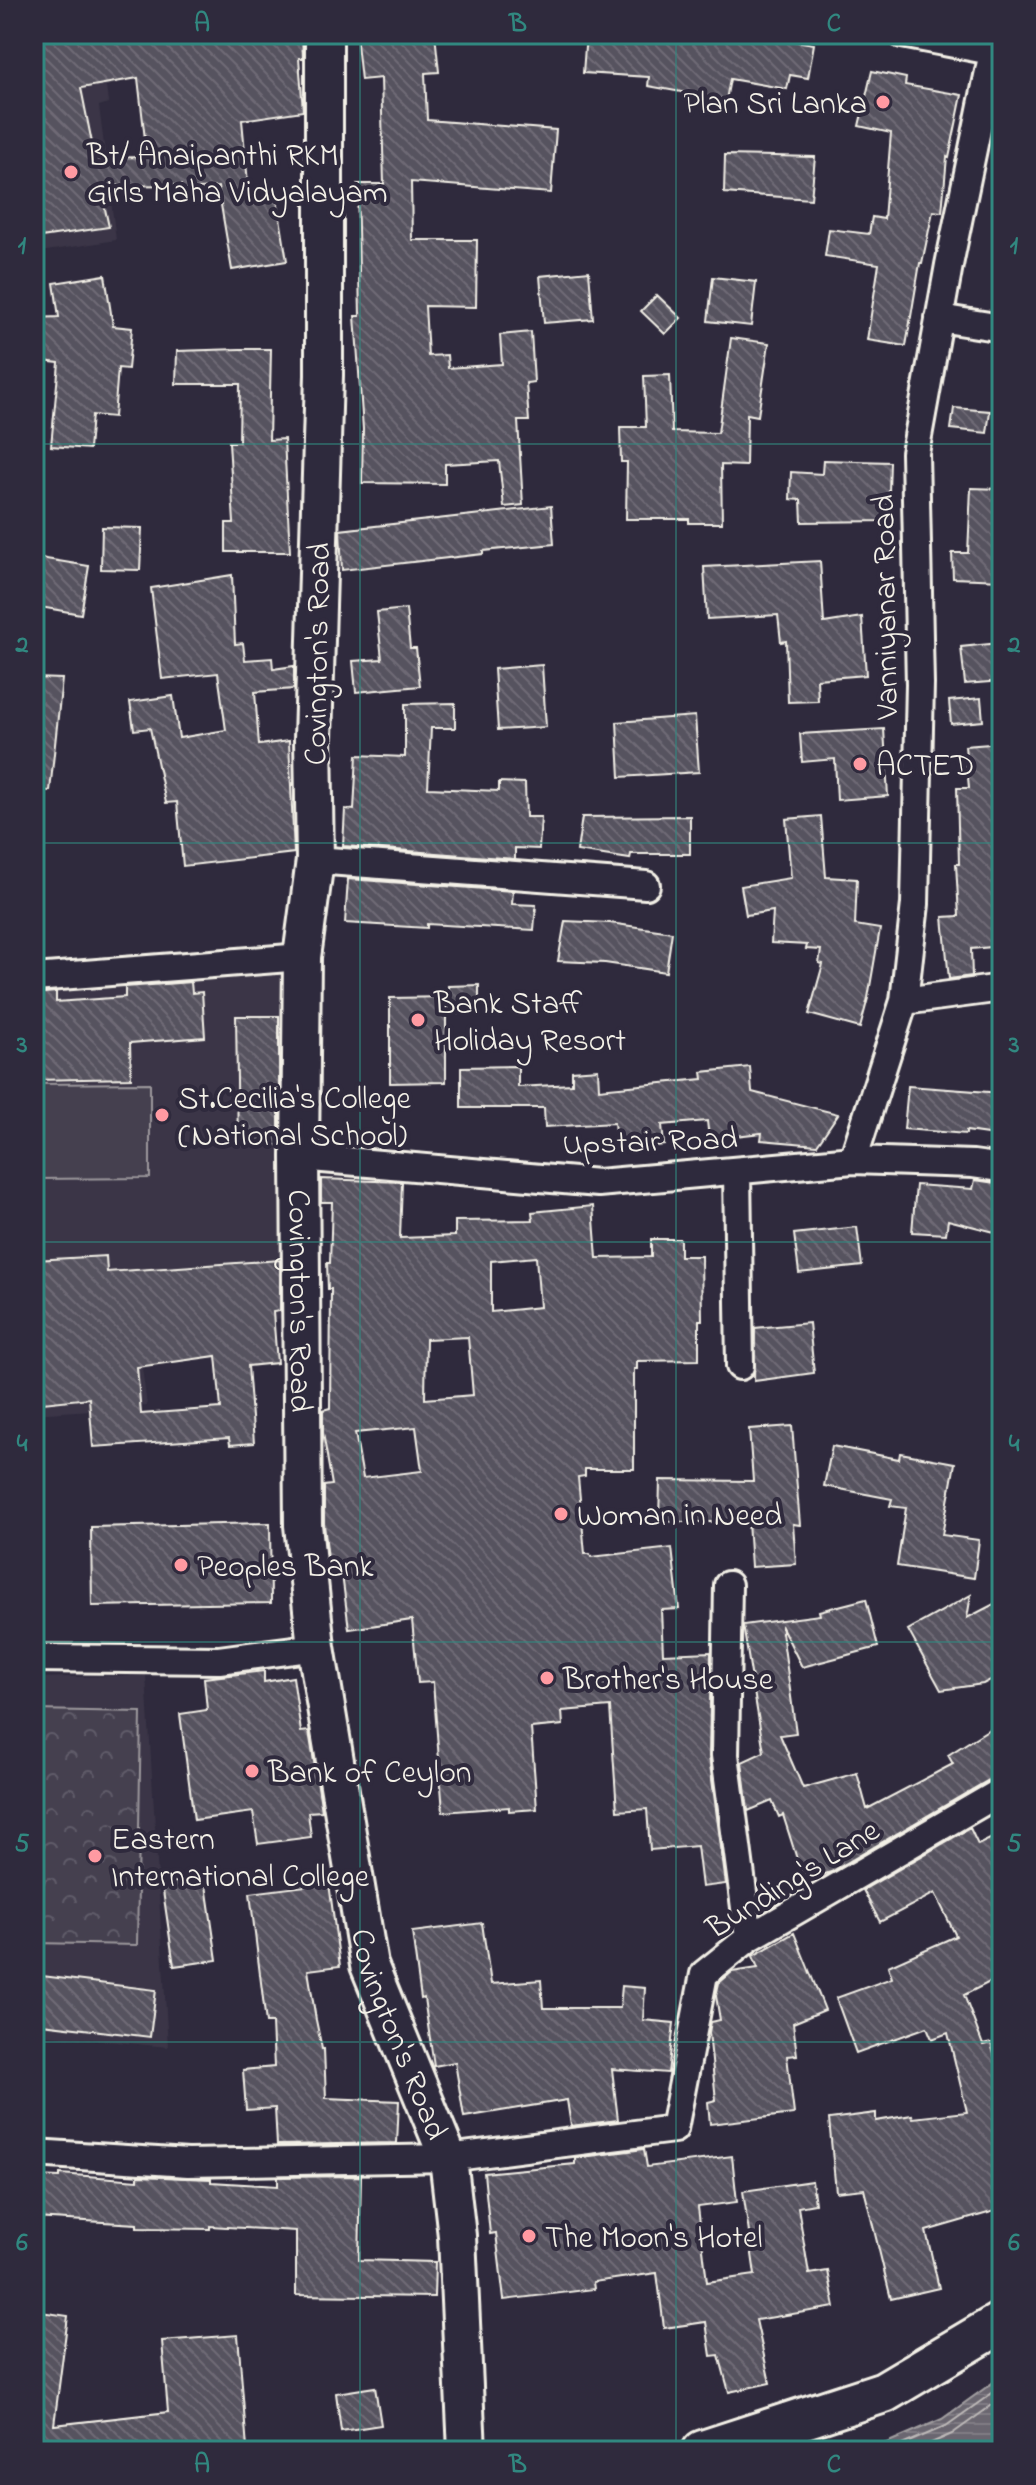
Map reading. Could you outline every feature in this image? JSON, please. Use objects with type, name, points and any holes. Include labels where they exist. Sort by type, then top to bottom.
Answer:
[{"type":"main road","name":"Covington's Road","points":[[324,34],[324,375],[313,739],[315,860],[302,957],[303,1525],[316,1647],[369,1965],[448,2158],[457,2236],[467,2451]]},
{"type":"main road","points":[[703,2451],[884,2392],[1002,2322]]},
{"type":"street","points":[[902,34],[998,53]]},
{"type":"street","name":"Vanniyanar Road","points":[[853,1160],[904,1001],[915,904],[920,715],[915,453],[939,318],[998,53]]},
{"type":"street","points":[[939,318],[1002,328]]},
{"type":"street","points":[[315,860],[646,885]]},
{"type":"street","points":[[34,978],[302,957]]},
{"type":"street","points":[[904,1001],[1002,988]]},
{"type":"street","name":"Upstair Road","points":[[300,1157],[598,1183],[853,1160],[973,1164],[1002,1168]]},
{"type":"street","points":[[737,1172],[740,1366]]},
{"type":"street","points":[[728,1585],[725,1755],[749,1938]]},
{"type":"street","points":[[34,1658],[219,1660],[316,1647]]},
{"type":"street","name":"Bunding's Lane","points":[[448,2158],[674,2129],[704,1974],[749,1938],[1002,1791]]},
{"type":"street","points":[[34,2153],[188,2163],[448,2158]]},
{"type":"shaded area","name":"Bt/ Anaipanthi RKM Girls Maha Vidyalayam","points":[[34,34],[113,58],[117,84],[106,86],[108,103],[99,106],[116,240],[34,253]]},
{"type":"shaded area","name":"St.Cecilia's College (National School)","points":[[293,967],[287,1318],[137,1330],[147,1406],[34,1414],[34,987]]},
{"type":"shaded area","name":"Eastern International College","points":[[146,1675],[168,2047],[34,2034],[34,1678]]},
{"type":"green space","points":[[150,1083],[150,1178],[34,1179],[34,1084]]},
{"type":"green space","points":[[34,1710],[141,1712],[137,1945],[34,1943]]},
{"type":"water","points":[[1002,2376],[1002,2451],[868,2451],[942,2419]]},
{"type":"building","points":[[34,34],[302,34],[303,58],[299,58],[303,111],[242,120],[250,204],[277,199],[287,261],[232,270],[218,187],[182,191],[181,185],[100,186],[109,227],[34,238]],"holes":[[[138,78],[147,157],[95,158],[81,88]]]},
{"type":"building","points":[[356,34],[435,34],[439,72],[425,73],[427,120],[556,130],[551,193],[411,182],[412,240],[477,240],[476,307],[425,306],[428,356],[447,355],[448,368],[502,364],[500,335],[531,332],[534,382],[526,383],[529,421],[518,421],[523,505],[504,507],[499,461],[445,464],[445,484],[362,483],[363,429],[355,316],[360,316],[357,184],[384,184],[381,78],[361,80]]},
{"type":"building","points":[[586,34],[750,34],[814,44],[808,78],[790,75],[787,89],[730,79],[726,100],[648,86],[649,77],[583,73]]},
{"type":"building","points":[[872,71],[906,78],[905,85],[962,95],[947,157],[942,212],[933,211],[920,263],[906,346],[867,340],[879,264],[825,256],[829,229],[869,234],[872,217],[884,219],[891,133],[859,126]]},
{"type":"building","points":[[725,155],[815,157],[811,199],[724,193]]},
{"type":"building","points":[[589,271],[593,319],[544,323],[540,276]]},
{"type":"building","points":[[105,275],[113,326],[132,328],[128,369],[118,368],[114,417],[92,415],[89,449],[51,446],[59,363],[34,360],[34,318],[59,317],[54,283]]},
{"type":"building","points":[[713,277],[756,282],[751,326],[708,321]]},
{"type":"building","points":[[657,295],[681,318],[665,334],[641,311]]},
{"type":"building","points":[[731,338],[769,343],[758,416],[747,414],[746,466],[721,465],[722,523],[689,523],[689,519],[626,519],[627,462],[621,462],[620,427],[646,427],[644,376],[670,375],[672,432],[718,433]]},
{"type":"building","points":[[271,349],[269,440],[284,439],[290,552],[226,552],[226,523],[234,523],[229,442],[239,442],[240,384],[176,384],[177,351]]},
{"type":"building","points":[[954,408],[990,411],[987,433],[951,429]]},
{"type":"building","points":[[823,460],[890,462],[888,521],[802,522],[801,500],[790,499],[791,472],[822,474]]},
{"type":"building","points":[[971,488],[1002,489],[1002,580],[953,578],[952,553],[968,553]]},
{"type":"building","points":[[551,506],[554,544],[342,570],[340,530]]},
{"type":"building","points":[[102,527],[142,528],[140,570],[101,569]]},
{"type":"building","points":[[34,557],[89,566],[81,614],[34,606]]},
{"type":"building","points":[[820,561],[824,623],[862,617],[866,675],[817,679],[818,701],[788,702],[786,641],[781,642],[778,615],[707,619],[704,567]]},
{"type":"building","points":[[232,575],[235,644],[243,643],[245,660],[272,658],[273,669],[294,666],[294,689],[255,692],[259,745],[289,741],[294,853],[183,866],[177,802],[166,803],[150,728],[134,730],[130,702],[173,696],[179,738],[226,730],[218,673],[162,679],[151,588]]},
{"type":"building","points":[[406,609],[410,648],[416,648],[420,686],[356,692],[353,661],[382,659],[377,612]]},
{"type":"building","points":[[999,643],[1002,681],[965,684],[961,647]]},
{"type":"building","points":[[542,665],[546,727],[498,730],[494,669]]},
{"type":"building","points":[[34,678],[62,679],[50,791],[34,790]]},
{"type":"building","points":[[981,698],[983,721],[951,724],[949,701]]},
{"type":"building","points":[[455,703],[455,728],[431,728],[428,788],[499,791],[499,782],[525,783],[526,817],[541,817],[539,849],[515,848],[515,859],[343,846],[345,809],[354,810],[357,755],[405,757],[405,704]]},
{"type":"building","points":[[695,716],[699,772],[620,777],[617,722]]},
{"type":"building","name":"ACTED","points":[[884,729],[888,796],[837,800],[835,759],[802,762],[800,734]]},
{"type":"building","points":[[1002,743],[1002,841],[999,841],[1002,946],[971,949],[972,976],[949,979],[943,917],[959,916],[957,788],[969,788],[965,746]]},
{"type":"building","points":[[690,816],[690,854],[631,854],[630,859],[577,851],[582,817]]},
{"type":"building","points":[[821,816],[826,877],[857,879],[855,925],[880,929],[860,1028],[809,1014],[823,964],[819,963],[821,950],[806,949],[807,945],[771,943],[773,911],[746,915],[741,886],[791,878],[786,819]]},
{"type":"building","points":[[348,879],[513,891],[512,904],[536,905],[534,930],[345,923]]},
{"type":"building","points":[[565,921],[610,923],[672,932],[666,972],[605,963],[558,961]]},
{"type":"building","points":[[191,982],[192,993],[202,992],[205,1037],[130,1043],[131,1078],[34,1080],[34,994],[56,992],[56,1002],[125,997],[125,987]]},
{"type":"building","points":[[479,985],[479,1013],[449,1014],[448,986]]},
{"type":"building","points":[[446,997],[446,1082],[390,1083],[390,998]]},
{"type":"building","points":[[236,1016],[279,1016],[279,1145],[238,1145]]},
{"type":"building","points":[[518,1066],[518,1087],[572,1084],[572,1071],[598,1069],[599,1089],[703,1079],[702,1072],[750,1067],[752,1092],[838,1114],[817,1145],[761,1140],[762,1133],[709,1139],[707,1121],[662,1125],[664,1145],[617,1150],[614,1123],[545,1127],[544,1108],[461,1108],[461,1067]]},
{"type":"building","points":[[908,1086],[1002,1093],[1002,1136],[966,1131],[966,1134],[904,1129]]},
{"type":"building","points":[[321,1179],[402,1182],[400,1238],[455,1236],[455,1221],[533,1220],[532,1212],[593,1206],[597,1258],[651,1257],[651,1239],[680,1239],[680,1256],[701,1256],[699,1360],[637,1361],[637,1369],[634,1369],[634,1469],[585,1469],[585,1476],[578,1477],[585,1554],[591,1557],[672,1548],[679,1609],[661,1610],[663,1654],[711,1652],[709,1757],[726,1884],[702,1887],[697,1846],[650,1850],[647,1809],[617,1811],[610,1707],[562,1711],[563,1725],[531,1728],[537,1809],[509,1811],[509,1807],[443,1812],[433,1682],[418,1683],[412,1620],[349,1629],[342,1574],[330,1576],[324,1524],[324,1486],[332,1485],[323,1433],[323,1410],[330,1408],[331,1289],[328,1289],[327,1263],[330,1263],[332,1202],[321,1202]],"holes":[[[536,1257],[540,1307],[491,1312],[491,1261]],[[468,1337],[473,1395],[425,1399],[426,1339]],[[416,1427],[422,1471],[363,1478],[355,1433]]]},
{"type":"building","points":[[975,1180],[1002,1184],[1002,1234],[948,1220],[946,1234],[912,1232],[916,1185],[973,1189]]},
{"type":"building","points":[[857,1227],[862,1266],[799,1273],[794,1234]]},
{"type":"building","points":[[106,1256],[107,1272],[280,1260],[280,1311],[273,1312],[277,1363],[248,1366],[254,1443],[230,1445],[229,1438],[93,1447],[89,1398],[34,1404],[34,1260]],"holes":[[[216,1356],[221,1408],[141,1414],[137,1367]]]},
{"type":"building","points":[[809,1323],[814,1373],[754,1381],[755,1328]]},
{"type":"building","points":[[792,1426],[800,1525],[793,1524],[796,1564],[751,1567],[748,1522],[659,1522],[660,1480],[753,1481],[749,1429]]},
{"type":"building","points":[[832,1446],[899,1459],[900,1453],[955,1463],[942,1535],[979,1540],[974,1578],[897,1566],[906,1508],[890,1506],[892,1499],[824,1486]]},
{"type":"building","name":"Peoples Bank","points":[[270,1523],[271,1603],[92,1606],[91,1527]]},
{"type":"building","points":[[971,1595],[967,1618],[1002,1600],[1002,1674],[983,1684],[941,1690],[908,1630]]},
{"type":"building","points":[[866,1599],[878,1647],[802,1667],[781,1625],[796,1733],[780,1735],[803,1788],[857,1773],[867,1809],[953,1764],[948,1755],[1002,1721],[1002,1775],[831,1872],[804,1881],[783,1815],[779,1817],[772,1801],[748,1811],[742,1762],[764,1752],[743,1625],[820,1615],[819,1611]]},
{"type":"building","name":"Bank of Ceylon","points":[[264,1671],[264,1682],[293,1677],[301,1732],[309,1731],[322,1811],[308,1812],[311,1837],[258,1844],[253,1812],[194,1820],[180,1714],[207,1710],[204,1678]]},
{"type":"building","points":[[970,1828],[978,1845],[1002,1833],[1002,1976],[964,1995],[983,2045],[991,2043],[1002,2085],[1002,2161],[994,2162],[1002,2190],[1002,2209],[926,2231],[939,2288],[891,2299],[864,2189],[836,2192],[829,2119],[876,2113],[876,2121],[912,2115],[913,2118],[967,2112],[948,2033],[932,2039],[927,2027],[856,2053],[836,1998],[892,1978],[888,1966],[956,1936],[935,1893],[880,1922],[863,1890]]},
{"type":"building","points":[[205,1878],[217,1960],[174,1966],[162,1884]]},
{"type":"building","points":[[329,1883],[340,1966],[308,1970],[324,2049],[326,2098],[399,2101],[397,2143],[277,2145],[275,2108],[246,2110],[243,2070],[274,2067],[272,2023],[266,2023],[250,1893]]},
{"type":"building","points":[[482,1923],[491,1984],[541,1980],[543,2008],[620,2008],[622,1986],[645,1988],[643,2020],[674,2023],[668,2073],[612,2069],[618,2120],[571,2126],[567,2100],[464,2117],[455,2062],[434,2066],[412,1932]]},
{"type":"building","points":[[794,1933],[825,2010],[793,2023],[797,2055],[787,2056],[794,2114],[710,2124],[708,2102],[716,2100],[709,2032],[711,2022],[720,2020],[716,1996],[719,1983],[732,1972],[758,1968],[753,1956]]},
{"type":"building","points":[[34,1975],[156,1990],[150,2037],[34,2023]]},
{"type":"building","points":[[644,2149],[647,2167],[732,2156],[737,2202],[698,2207],[707,2282],[755,2275],[743,2191],[812,2181],[815,2204],[798,2207],[809,2274],[828,2271],[835,2307],[756,2320],[770,2383],[729,2392],[719,2355],[711,2356],[706,2322],[664,2328],[657,2273],[593,2282],[594,2289],[504,2300],[496,2233],[490,2234],[484,2173],[575,2164],[575,2158]]},
{"type":"building","points":[[60,2174],[138,2180],[138,2176],[211,2179],[211,2182],[278,2186],[278,2177],[361,2176],[359,2260],[435,2262],[434,2297],[296,2295],[296,2231],[210,2226],[210,2229],[137,2228],[137,2224],[34,2218],[34,2176],[60,2177]]},
{"type":"building","points":[[34,2311],[68,2316],[54,2425],[168,2412],[162,2341],[238,2335],[247,2448],[171,2451],[170,2444],[88,2451],[87,2443],[52,2438],[51,2451],[34,2451]]},
{"type":"building","points":[[375,2387],[381,2425],[341,2431],[336,2393]]},
{"type":"place","name":"Plan Sri Lanka","points":[[883,102]]},
{"type":"place","name":"Bt/ Anaipanthi RKM Girls Maha Vidyalayam","points":[[71,172]]},
{"type":"place","name":"ACTED","points":[[860,764]]},
{"type":"place","name":"Bank Staff Holiday Resort","points":[[418,1020]]},
{"type":"place","name":"St.Cecilia's College (National School)","points":[[162,1115]]},
{"type":"place","name":"Woman in Need","points":[[561,1514]]},
{"type":"place","name":"Peoples Bank","points":[[181,1565]]},
{"type":"place","name":"Brother's House","points":[[547,1678]]},
{"type":"place","name":"Bank of Ceylon","points":[[252,1771]]},
{"type":"place","name":"Eastern International College","points":[[95,1856]]},
{"type":"place","name":"The Moon's Hotel","points":[[529,2236]]}]
